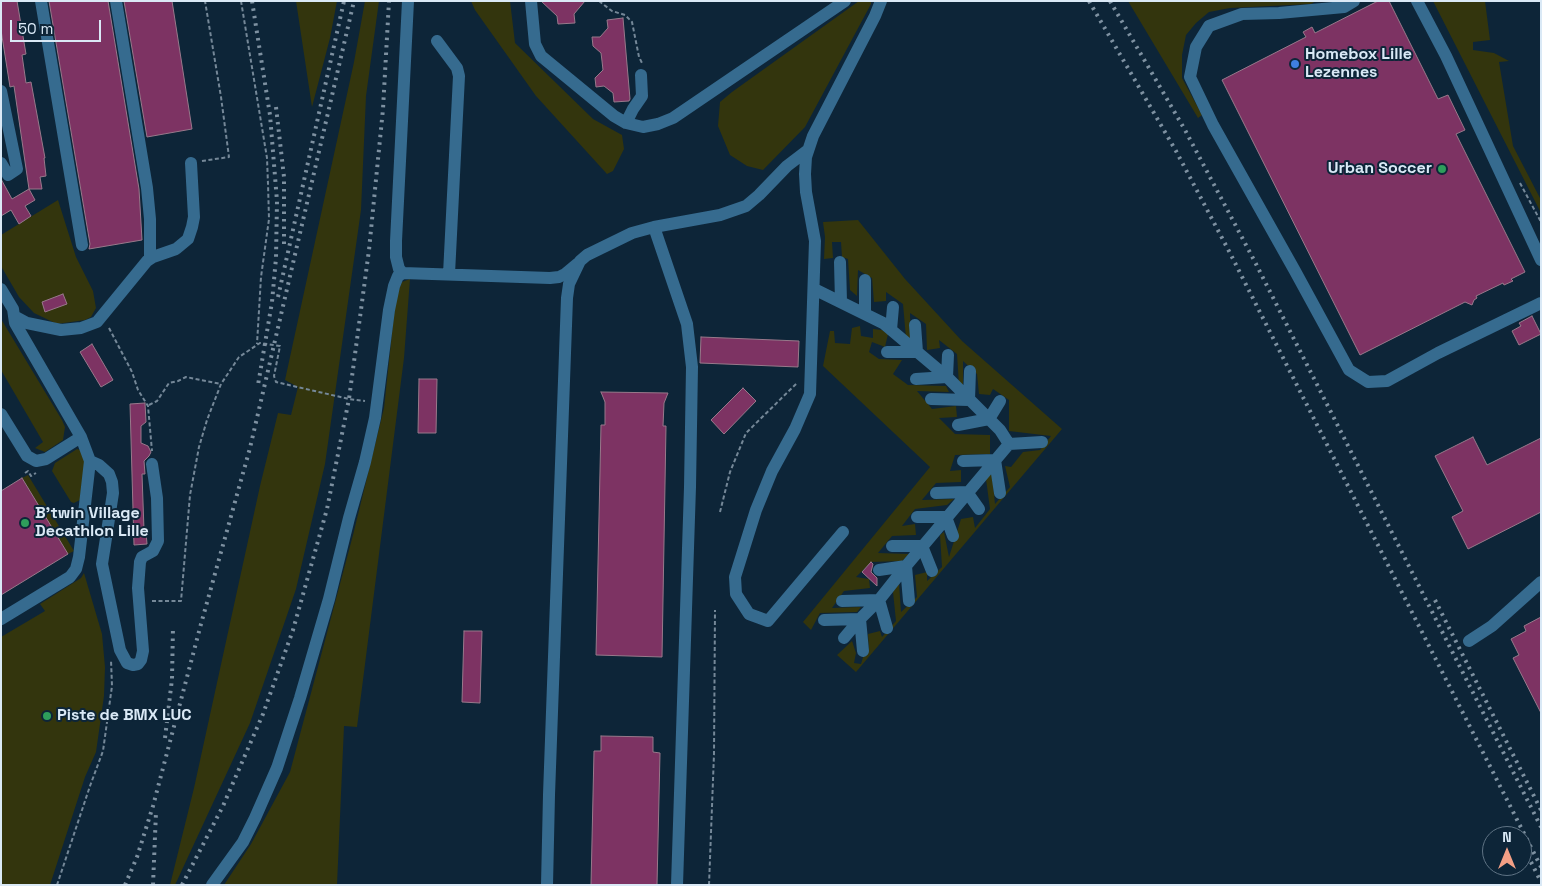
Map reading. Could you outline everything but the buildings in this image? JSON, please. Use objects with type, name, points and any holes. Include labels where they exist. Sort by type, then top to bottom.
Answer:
[{"type":"street","points":[[41,1],[82,245]]},
{"type":"street","points":[[116,1],[147,188],[151,226],[150,259]]},
{"type":"street","points":[[403,273],[399,269],[396,257],[396,241],[408,1]]},
{"type":"street","points":[[531,1],[535,44],[538,52],[614,116],[626,124],[643,127],[673,118],[845,1]]},
{"type":"street","points":[[843,532],[768,622],[749,614],[736,594],[736,577],[756,510],[772,471],[795,429],[810,394],[815,241],[805,184],[805,165],[808,150],[813,136],[881,1]]},
{"type":"street","points":[[1354,1],[1344,7],[1279,13],[1242,14],[1209,26],[1196,47],[1190,77],[1213,125],[1296,271],[1349,370],[1368,382],[1387,381],[1438,353],[1541,303]]},
{"type":"street","points":[[1417,1],[1446,56],[1541,260]]},
{"type":"street","points":[[437,41],[457,68],[459,76],[449,274]]},
{"type":"street","points":[[626,124],[642,96],[643,71]]},
{"type":"street","points":[[1,91],[17,170],[8,175],[1,163]]},
{"type":"street","points":[[212,885],[243,842],[277,768],[300,698],[329,599],[367,453],[375,418],[388,310],[398,276],[403,273],[559,277],[587,255],[632,233],[720,215],[746,206],[787,166],[808,150]]},
{"type":"street","points":[[14,316],[27,323],[61,330],[81,328],[97,322],[150,259],[176,249],[188,238],[194,217],[191,163]]},
{"type":"street","points":[[654,227],[687,324],[692,367],[677,885]]},
{"type":"street","points":[[548,885],[550,776],[567,298],[569,284],[580,260]]},
{"type":"street","points":[[840,262],[841,302]]},
{"type":"street","points":[[865,280],[865,313]]},
{"type":"street","points":[[1,289],[13,309],[15,323],[82,437],[90,461],[79,558],[76,569],[70,577],[1,619]]},
{"type":"street","points":[[814,289],[865,313],[891,330],[947,377],[1000,430],[1009,444]]},
{"type":"street","points":[[891,330],[893,307]]},
{"type":"street","points":[[915,325],[917,352]]},
{"type":"street","points":[[887,352],[917,352]]},
{"type":"street","points":[[947,377],[948,355]]},
{"type":"street","points":[[969,400],[970,371]]},
{"type":"street","points":[[916,379],[947,377]]},
{"type":"street","points":[[931,399],[969,400]]},
{"type":"street","points":[[958,425],[989,419],[1000,401]]},
{"type":"street","points":[[1,414],[27,456],[36,461],[46,459],[82,437]]},
{"type":"street","points":[[844,638],[880,600],[922,546],[1009,444],[1042,442]]},
{"type":"street","points":[[963,461],[995,460]]},
{"type":"street","points":[[995,460],[1000,494]]},
{"type":"street","points":[[90,461],[99,465],[109,474],[112,482],[102,564],[120,650],[127,663],[133,665],[138,664],[141,660],[143,651],[140,562],[142,557],[153,551],[158,541],[157,498],[152,464]]},
{"type":"street","points":[[936,493],[967,492]]},
{"type":"street","points":[[967,492],[979,509]]},
{"type":"street","points":[[917,517],[946,517]]},
{"type":"street","points":[[946,517],[953,536]]},
{"type":"street","points":[[892,546],[922,546]]},
{"type":"street","points":[[922,546],[932,571]]},
{"type":"street","points":[[878,570],[906,566]]},
{"type":"street","points":[[906,566],[909,601]]},
{"type":"street","points":[[1469,642],[1492,626],[1541,582]]},
{"type":"street","points":[[842,601],[880,600]]},
{"type":"street","points":[[880,600],[887,628]]},
{"type":"street","points":[[824,620],[860,619]]},
{"type":"street","points":[[860,619],[863,651]]},
{"type":"path","points":[[191,163],[228,157],[224,117],[205,1]]},
{"type":"path","points":[[241,1],[267,158],[269,219],[261,278],[257,344]]},
{"type":"path","points":[[599,1],[612,11],[625,15],[632,22],[643,71]]},
{"type":"path","points":[[102,315],[132,372],[138,390],[148,406],[152,464]]},
{"type":"path","points":[[140,602],[181,601],[190,495],[196,461],[207,420],[221,384],[239,357],[262,342],[280,346],[274,376],[276,382],[355,400],[377,399]]},
{"type":"path","points":[[720,512],[730,472],[746,433],[812,370]]},
{"type":"path","points":[[148,406],[157,401],[169,383],[178,382],[186,377],[221,384]]},
{"type":"path","points":[[709,885],[714,754],[715,610]]},
{"type":"path","points":[[57,885],[103,751],[112,686],[110,652]]},
{"type":"shaded area","points":[[296,1],[337,1],[330,38],[312,107]]},
{"type":"shaded area","points":[[365,1],[379,1],[366,96],[361,210],[325,464],[296,589],[250,723],[175,885],[170,885],[194,788],[260,486],[278,413],[291,415],[298,387],[285,380],[354,62]]},
{"type":"shaded area","points":[[471,1],[510,1],[515,43],[593,119],[622,135],[624,149],[613,171],[607,174],[536,96],[475,10]]},
{"type":"shaded area","points":[[859,1],[871,1],[871,4],[805,127],[763,170],[747,166],[730,155],[718,126],[720,102]]},
{"type":"shaded area","points":[[1128,1],[1316,1],[1311,4],[1230,8],[1209,12],[1196,23],[1186,35],[1182,55],[1182,78],[1202,115],[1198,118]]},
{"type":"shaded area","points":[[1433,1],[1485,1],[1490,40],[1473,42],[1473,50],[1494,53],[1509,61],[1499,62],[1513,146],[1541,200],[1541,213]]},
{"type":"shaded area","points":[[58,200],[76,257],[93,291],[96,308],[91,317],[85,320],[57,324],[34,313],[19,297],[1,266],[1,235]]},
{"type":"shaded area","points":[[858,220],[905,279],[962,341],[1062,429],[856,672],[837,655],[852,641],[856,653],[854,663],[861,664],[864,654],[869,650],[868,634],[880,631],[882,637],[896,621],[893,592],[899,583],[901,612],[917,597],[915,575],[927,572],[927,581],[942,567],[940,535],[944,532],[949,557],[961,519],[973,517],[975,528],[990,509],[986,479],[992,473],[995,504],[1010,487],[1005,466],[1011,467],[1023,452],[1040,450],[1051,436],[1009,431],[1009,400],[993,389],[990,395],[979,394],[977,374],[963,361],[963,390],[959,385],[957,354],[939,340],[940,348],[927,350],[926,324],[910,313],[911,344],[906,338],[903,304],[886,292],[886,301],[874,302],[872,278],[858,270],[857,296],[850,290],[848,259],[842,257],[841,242],[832,242],[833,258],[824,259],[825,237],[823,222]]},
{"type":"shaded area","points":[[410,279],[404,358],[357,727],[344,726],[337,885],[224,885],[251,844],[290,772],[353,535],[384,408],[396,296],[402,282]]},
{"type":"shaded area","points":[[1,319],[65,427],[63,440],[45,452],[35,448],[43,442],[1,370]]},
{"type":"shaded area","points":[[860,326],[861,336],[873,338],[873,329],[882,330],[888,334],[885,347],[872,342],[869,352],[879,359],[902,360],[893,374],[908,385],[946,386],[949,392],[917,391],[932,409],[956,406],[957,417],[939,418],[955,434],[990,435],[990,454],[955,455],[950,471],[961,470],[961,482],[936,483],[922,500],[954,499],[947,505],[915,509],[902,526],[915,524],[916,535],[892,536],[878,553],[909,554],[902,561],[871,562],[856,577],[869,579],[870,588],[844,591],[832,608],[861,607],[857,612],[820,613],[811,630],[803,622],[930,467],[823,366],[830,331],[834,331],[835,343],[850,344],[852,328]]},
{"type":"shaded area","points":[[77,449],[80,450],[85,459],[80,500],[74,503],[71,502],[52,471],[55,463]]},
{"type":"shaded area","points":[[28,475],[74,551],[68,554],[22,478]]},
{"type":"shaded area","name":"Piste de BMX LUC","points":[[84,573],[102,634],[105,667],[104,696],[96,752],[85,777],[50,885],[1,885],[1,637],[45,611],[40,604],[81,578]]},
{"type":"railway","points":[[252,1],[270,115],[277,201],[276,258],[272,302],[258,385]]},
{"type":"railway","points":[[278,297],[344,1]]},
{"type":"railway","points":[[125,885],[137,857],[153,806],[250,448],[354,1]]},
{"type":"railway","points":[[182,885],[223,806],[263,714],[293,630],[327,509],[349,399],[369,250],[383,109],[389,1]]},
{"type":"railway","points":[[1089,1],[1176,151],[1230,253],[1541,867]]},
{"type":"railway","points":[[1110,1],[1185,130],[1255,262],[1541,827]]},
{"type":"railway","points":[[276,107],[284,177],[284,247]]},
{"type":"railway","points":[[1435,600],[1541,810]]},
{"type":"railway","points":[[165,738],[172,679],[173,626]]},
{"type":"railway","points":[[153,885],[156,812]]},
{"type":"railway","points":[[1532,864],[1541,882]]},
{"type":"place","name":"Homebox Lille Lezennes","points":[[1295,64]]},
{"type":"place","name":"Urban Soccer","points":[[1442,169]]},
{"type":"place","name":"B'twin Village Decathlon Lille","points":[[25,523]]},
{"type":"place","name":"Piste de BMX LUC","points":[[47,716]]}]
